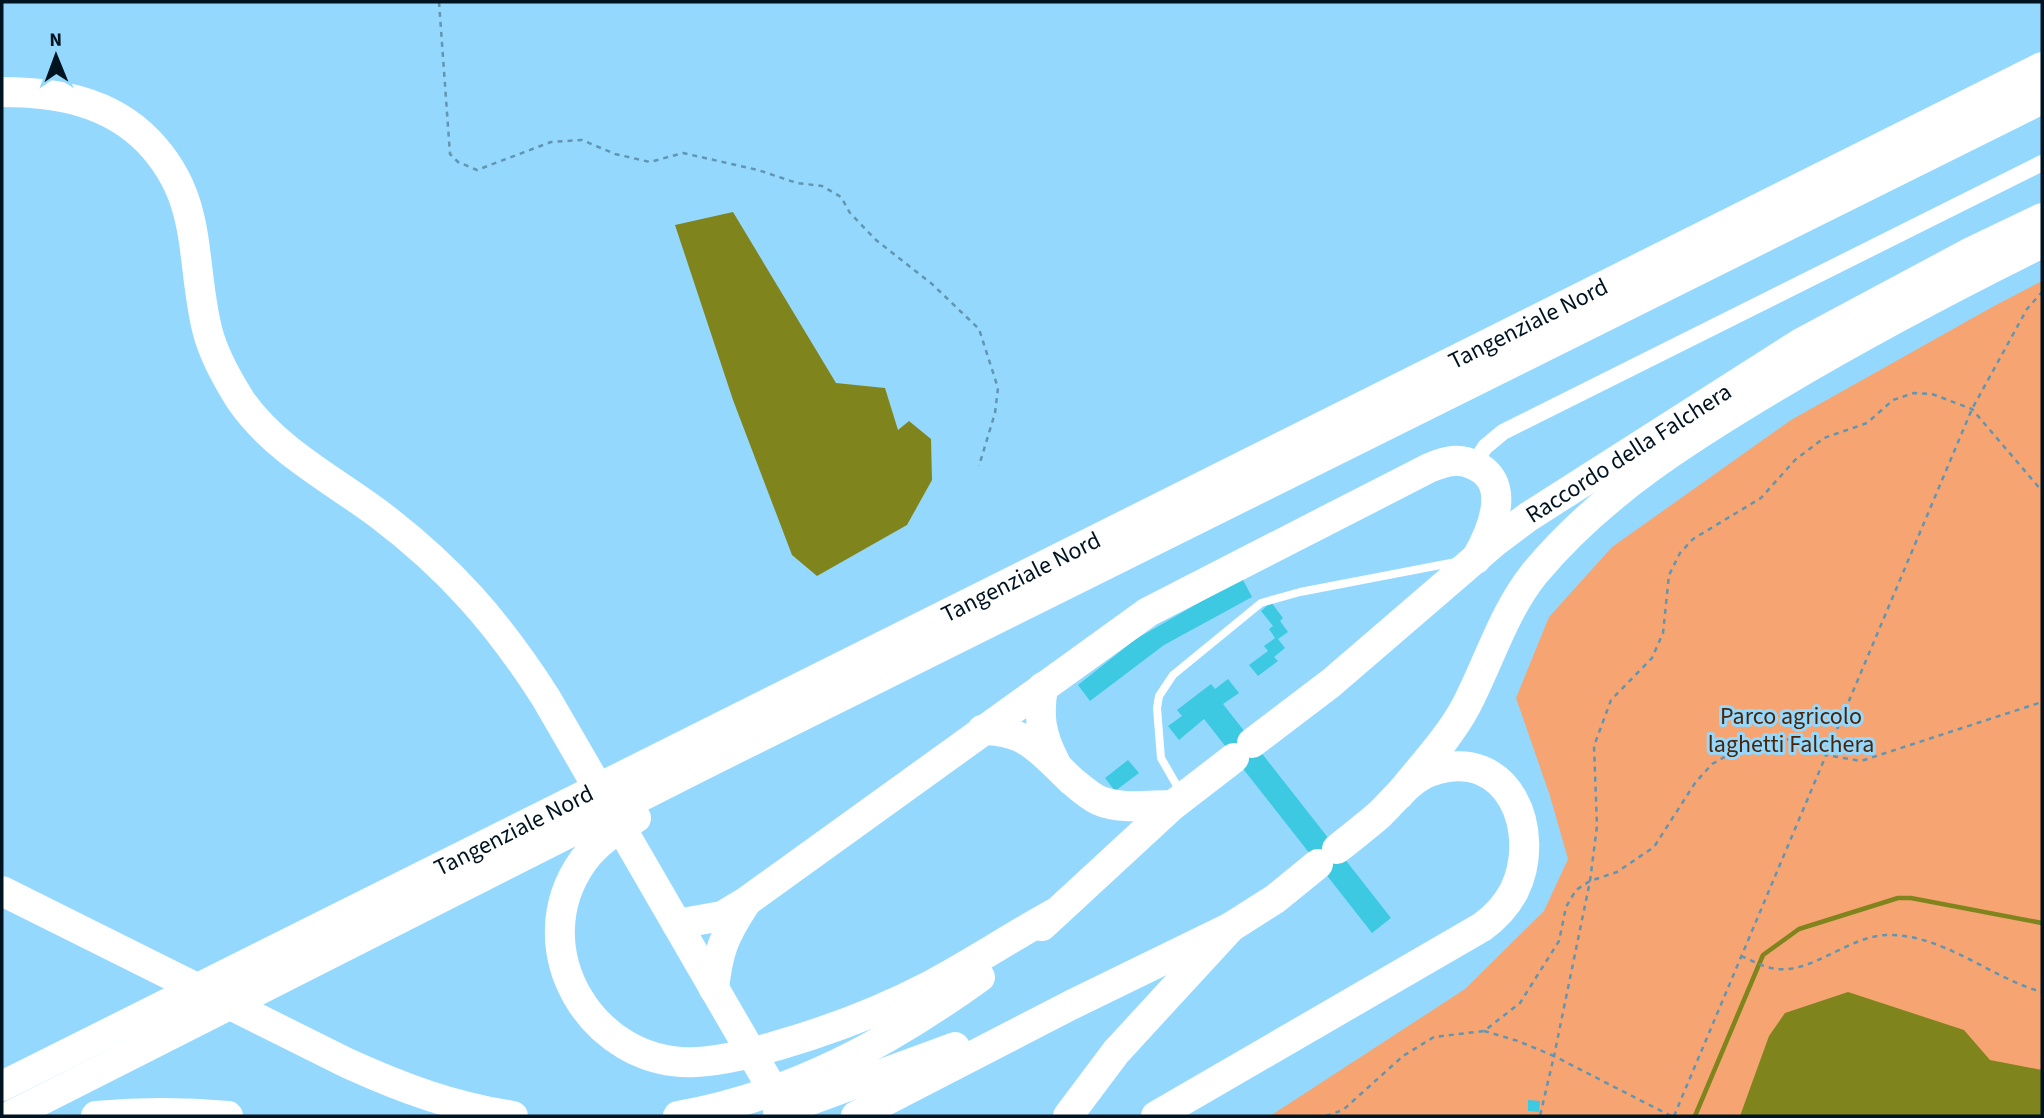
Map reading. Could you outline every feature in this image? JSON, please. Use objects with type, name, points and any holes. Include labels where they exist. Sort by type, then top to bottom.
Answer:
[{"type":"highway","name":"Tangenziale Nord","points":[[2,1086],[2042,67]]},
{"type":"highway","points":[[2,92],[57,95],[88,103],[128,124],[151,144],[175,177],[187,202],[194,231],[208,332],[225,374],[248,411],[276,440],[378,514],[449,575],[496,625],[519,656],[574,745],[788,1116]]},
{"type":"highway","name":"Tangenziale Nord","points":[[10,1116],[703,765],[2042,99]]},
{"type":"highway","name":"Raccordo della Falchera","points":[[1055,913],[1178,801],[1331,682],[1528,517],[1801,343],[1971,252],[2042,218]]},
{"type":"highway","name":"Raccordo della Falchera","points":[[1399,795],[1448,735],[1466,706],[1499,633],[1533,576],[1615,492],[1741,407],[1863,335],[2042,243]]},
{"type":"highway","points":[[714,989],[717,959],[723,942],[747,901],[1148,612],[1440,463],[1459,460],[1474,464],[1492,478],[1497,497],[1488,538],[1476,559]]},
{"type":"highway","points":[[1042,687],[1041,725],[1045,743],[1059,768]]},
{"type":"highway","points":[[982,730],[1001,730],[1018,735],[1034,745],[1088,795],[1100,801],[1115,806],[1178,801]]},
{"type":"highway","points":[[703,765],[649,810],[601,841],[583,862],[573,880],[560,921],[560,945],[565,967],[573,990],[585,1010],[618,1042],[642,1055],[667,1061],[695,1063],[727,1059],[808,1037],[887,1006],[929,986],[1055,913]]},
{"type":"highway","points":[[856,1116],[1070,1005],[1231,927],[1275,899],[1424,775],[1448,767],[1478,769],[1502,782],[1515,802],[1524,848],[1519,878],[1502,910],[1482,927],[1156,1116]]},
{"type":"highway","points":[[2,891],[127,962],[260,1028],[373,1092],[438,1116]]},
{"type":"highway","points":[[669,911],[717,907],[747,901]]},
{"type":"highway","points":[[2,909],[127,962]]},
{"type":"highway","points":[[678,1116],[754,1099],[808,1078],[869,1048],[912,1023],[1017,951],[1055,913]]},
{"type":"highway","points":[[1068,1116],[1116,1052],[1231,927]]},
{"type":"highway","points":[[764,1116],[1070,1005]]},
{"type":"highway","points":[[260,1028],[432,1098],[513,1116]]},
{"type":"highway","points":[[2,1078],[80,1047]]},
{"type":"highway","points":[[96,1116],[134,1112],[228,1116]]},
{"type":"street","points":[[1474,464],[1485,447],[1503,432],[2042,163]]},
{"type":"lane","points":[[1178,801],[1161,758],[1157,708],[1159,696],[1173,675],[1241,619],[1261,603],[1300,592],[1476,559]]},
{"type":"path","points":[[439,2],[450,154],[458,162],[477,170],[551,142],[582,141],[615,154],[650,162],[682,153],[705,157],[797,183],[822,186],[841,197],[850,213],[876,240],[932,284],[979,329],[998,388],[996,412],[979,466]]},
{"type":"path","points":[[1326,1116],[1343,1110],[1403,1056],[1434,1037],[1484,1031],[1554,1056],[1672,1116],[1972,409],[2027,309],[2042,292]]},
{"type":"path","points":[[1540,1116],[1590,881],[1597,826],[1594,746],[1611,700],[1652,658],[1663,633],[1669,575],[1680,552],[1693,539],[1761,498],[1795,460],[1824,438],[1867,423],[1893,400],[1914,393],[1932,394],[1972,409],[2042,491]]},
{"type":"path","points":[[1484,1031],[1520,1003],[1559,941],[1566,906],[1576,890],[1590,881],[1617,872],[1654,847],[1695,783],[1712,764],[1741,748],[1769,741],[1794,739],[1826,755],[1861,761],[2042,702]]},
{"type":"path","points":[[1741,956],[1772,968],[1794,968],[1859,940],[1886,935],[1911,937],[1955,953],[2024,987],[2042,992]]},
{"type":"green space","name":"Parco agricolo laghetti Falchera","points":[[2042,281],[2042,1116],[1270,1116],[1465,989],[1544,911],[1568,859],[1550,796],[1516,698],[1549,617],[1612,547],[1791,420]]},
{"type":"shaded area","points":[[733,212],[836,383],[885,388],[898,430],[909,421],[931,439],[932,480],[907,525],[817,576],[792,555],[733,400],[675,225]]},
{"type":"shaded area","points":[[1848,992],[1964,1030],[1990,1060],[2042,1070],[2042,1116],[1740,1116],[1769,1036],[1785,1013]]},
{"type":"building","points":[[1242,578],[1252,597],[1164,645],[1090,701],[1078,685],[1136,639]]},
{"type":"building","points":[[1271,602],[1283,618],[1280,621],[1288,632],[1278,639],[1285,648],[1274,657],[1278,661],[1258,676],[1249,665],[1268,651],[1264,646],[1275,638],[1269,629],[1273,626],[1261,611]]},
{"type":"building","points":[[1228,679],[1239,693],[1223,704],[1391,918],[1372,933],[1204,719],[1179,740],[1168,726],[1182,716],[1177,710],[1211,684],[1215,689]]},
{"type":"building","points":[[1128,760],[1139,773],[1115,791],[1105,778]]},
{"type":"building","points":[[1528,1100],[1540,1101],[1539,1112],[1528,1111]]},
{"type":"waterway","points":[[1695,1116],[1763,955],[1799,929],[1898,898],[1911,898],[2042,923]]}]
